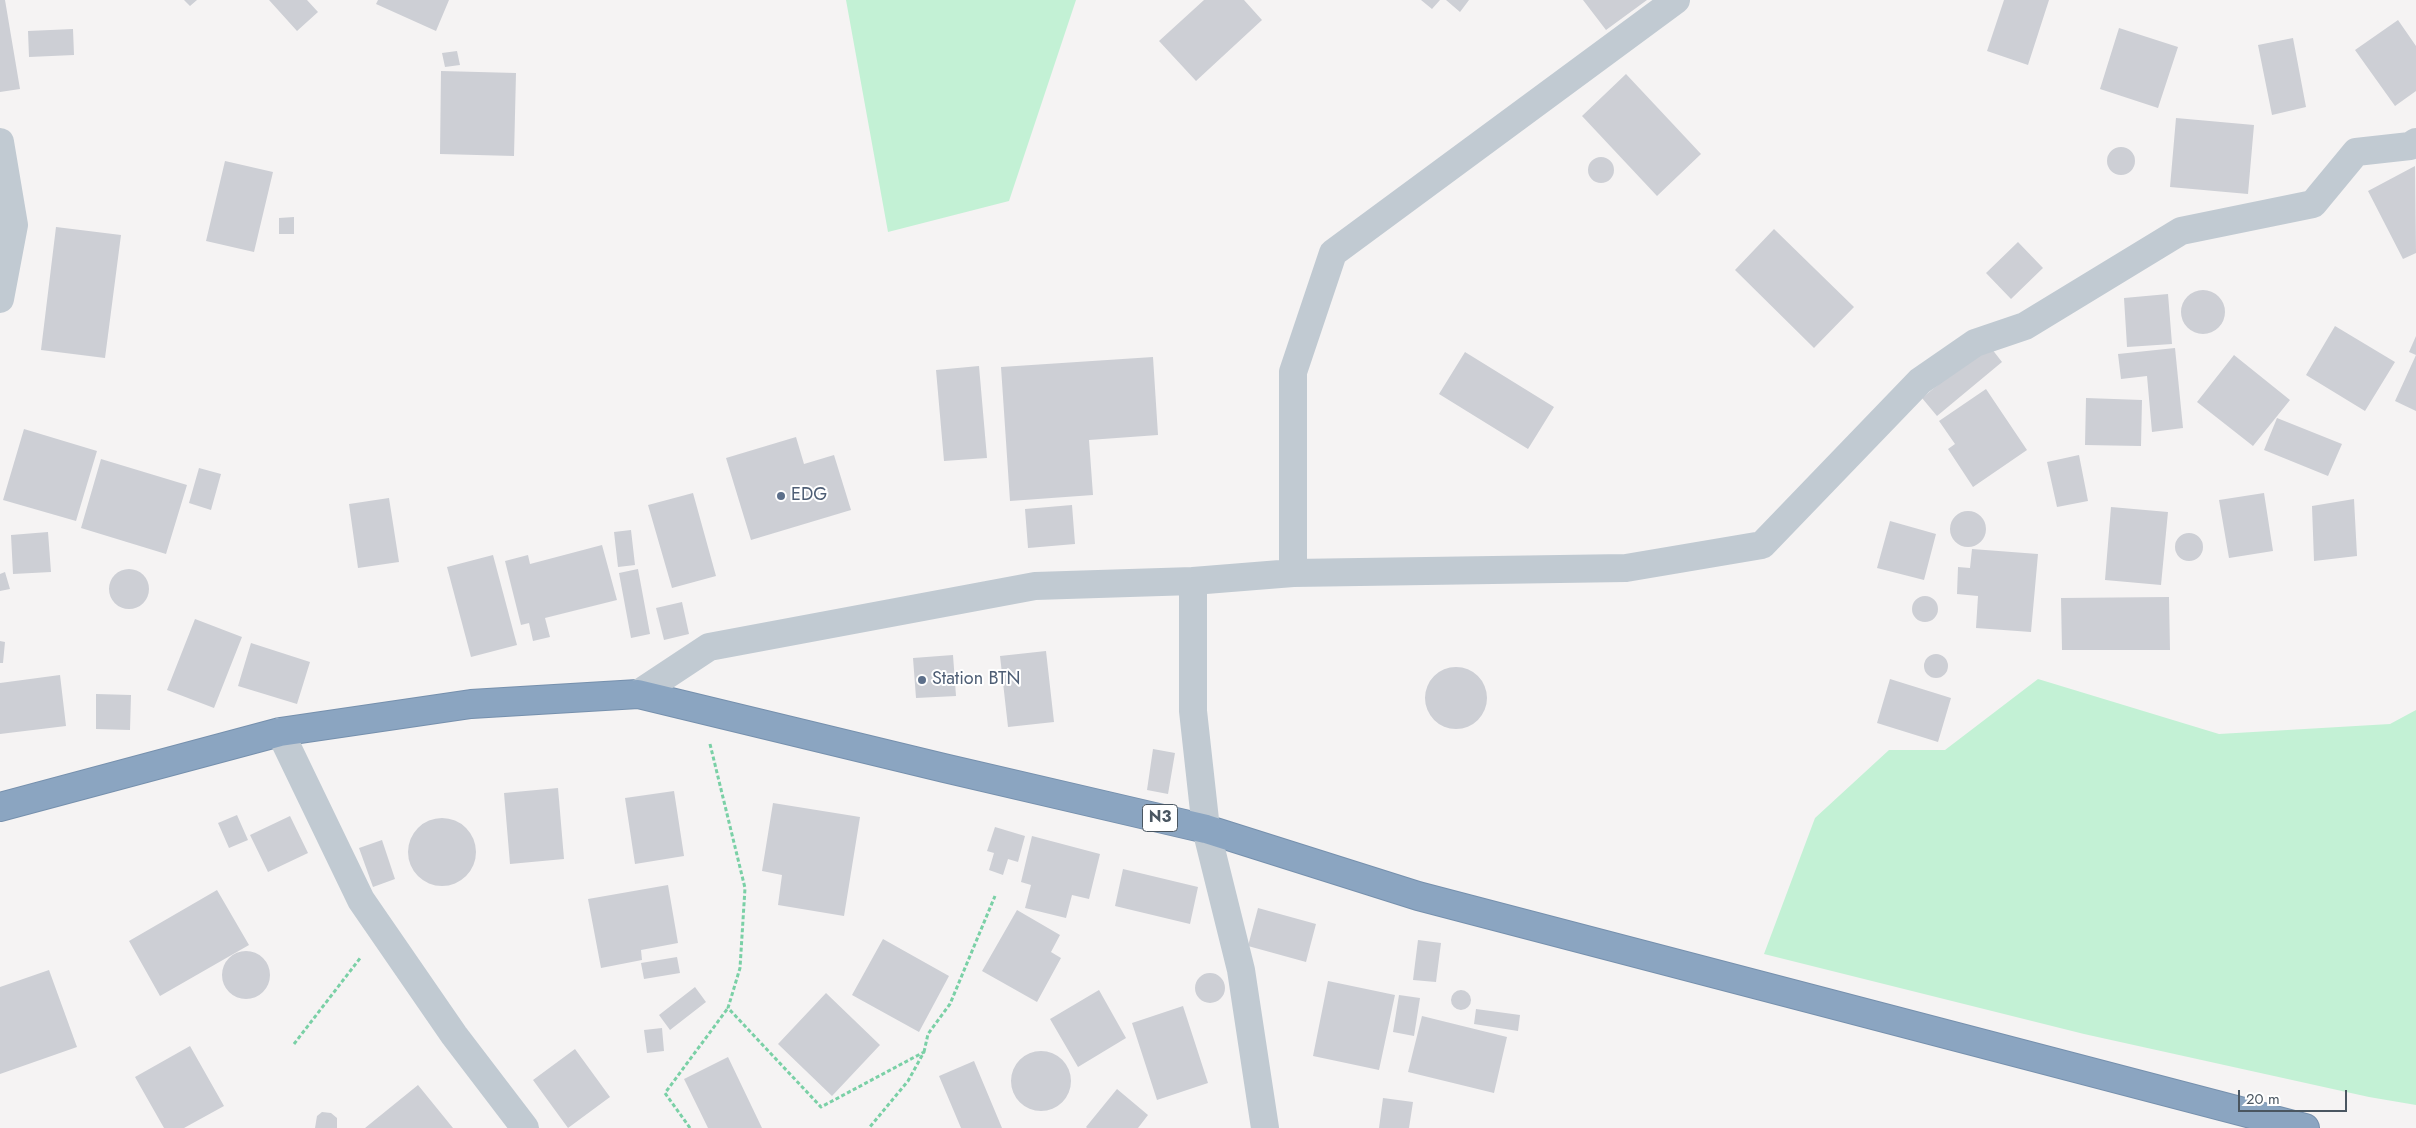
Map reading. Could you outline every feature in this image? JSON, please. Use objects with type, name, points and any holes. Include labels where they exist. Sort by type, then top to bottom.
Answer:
[{"type":"highway","name":"N3","points":[[0,807],[280,732],[471,704],[638,694],[702,711],[1206,829],[1418,896],[2306,1128]]},
{"type":"street","points":[[1293,573],[1293,372],[1333,253],[1676,0]]},
{"type":"street","points":[[0,142],[14,225],[0,299]]},
{"type":"street","points":[[638,694],[709,647],[1034,586],[1193,581],[1293,573],[1626,568],[1762,545],[1920,381],[1975,342],[2025,326],[2181,230],[2313,204],[2356,152],[2410,146],[2416,142]]},
{"type":"street","points":[[1193,581],[1194,710],[1206,829],[1241,970],[1266,1128]]},
{"type":"street","points":[[280,732],[361,900],[454,1035],[525,1128]]},
{"type":"path","points":[[690,1128],[665,1093],[728,1008],[740,968],[746,888],[702,711]]},
{"type":"path","points":[[869,1128],[908,1081],[924,1052],[928,1034],[950,1004],[995,896]]},
{"type":"path","points":[[294,1044],[382,931]]},
{"type":"path","points":[[728,1008],[820,1107],[924,1052]]},
{"type":"green space","points":[[846,0],[1076,0],[1009,201],[888,232]]},
{"type":"green space","points":[[2038,679],[2219,734],[2390,724],[2416,710],[2416,1105],[2369,1097],[2084,1034],[1764,954],[1815,818],[1889,750],[1945,750]]},
{"type":"building","points":[[0,0],[5,0],[20,89],[0,92]]},
{"type":"building","points":[[184,0],[197,0],[190,6]]},
{"type":"building","points":[[269,0],[307,0],[318,12],[297,31]]},
{"type":"building","points":[[378,0],[449,0],[436,31],[376,4]]},
{"type":"building","points":[[1204,0],[1244,0],[1262,20],[1196,81],[1159,41]]},
{"type":"building","points":[[1421,0],[1440,0],[1432,9]]},
{"type":"building","points":[[1446,0],[1469,0],[1460,12]]},
{"type":"building","points":[[1583,0],[1647,0],[1606,30]]},
{"type":"building","points":[[2004,0],[2049,0],[2028,65],[1987,51]]},
{"type":"building","points":[[2398,20],[2416,46],[2416,91],[2395,106],[2355,50]]},
{"type":"building","points":[[2119,28],[2178,47],[2158,108],[2100,89]]},
{"type":"building","points":[[73,29],[74,55],[29,57],[28,31]]},
{"type":"building","points":[[2293,38],[2306,107],[2272,115],[2258,45]]},
{"type":"building","points":[[457,51],[460,65],[445,67],[442,53]]},
{"type":"building","points":[[441,71],[516,73],[514,156],[440,154]]},
{"type":"building","points":[[1626,74],[1701,154],[1657,196],[1582,116]]},
{"type":"building","points":[[2176,118],[2254,125],[2248,194],[2170,187]]},
{"type":"building","points":[[2121,147],[2131,151],[2135,161],[2131,171],[2121,175],[2111,171],[2107,161],[2111,151]]},
{"type":"building","points":[[1601,157],[1610,161],[1614,170],[1610,179],[1601,183],[1592,179],[1588,170],[1592,161]]},
{"type":"building","points":[[225,161],[273,172],[254,252],[206,241]]},
{"type":"building","points":[[2415,166],[2416,253],[2403,259],[2368,191]]},
{"type":"building","points":[[294,217],[294,234],[279,234],[279,218]]},
{"type":"building","points":[[56,227],[121,235],[105,358],[41,350]]},
{"type":"building","points":[[1774,229],[1854,307],[1814,348],[1735,270]]},
{"type":"building","points":[[2018,242],[2043,268],[2011,299],[1986,273]]},
{"type":"building","points":[[2199,290],[2207,290],[2219,296],[2225,312],[2219,328],[2207,334],[2199,334],[2187,328],[2181,316],[2181,308],[2187,296]]},
{"type":"building","points":[[2168,294],[2172,344],[2127,347],[2124,298]]},
{"type":"building","points":[[2335,326],[2395,362],[2365,411],[2306,375]]},
{"type":"building","points":[[2416,336],[2416,355],[2409,352]]},
{"type":"building","points":[[1988,344],[2002,362],[1937,416],[1922,398]]},
{"type":"building","points":[[2175,348],[2183,428],[2152,432],[2147,376],[2121,379],[2118,354]]},
{"type":"building","points":[[1465,352],[1554,407],[1528,449],[1439,394]]},
{"type":"building","points":[[2234,355],[2290,400],[2253,446],[2197,402]]},
{"type":"building","points":[[2416,355],[2416,411],[2395,401]]},
{"type":"building","points":[[1153,357],[1158,435],[1089,440],[1093,495],[1010,501],[1001,367]]},
{"type":"building","points":[[979,366],[987,458],[944,461],[936,370]]},
{"type":"building","points":[[1986,389],[2027,450],[1973,487],[1948,449],[1955,444],[1939,421]]},
{"type":"building","points":[[2086,398],[2142,400],[2141,446],[2085,445]]},
{"type":"building","points":[[2277,418],[2342,444],[2328,476],[2264,450]]},
{"type":"building","points":[[24,429],[97,451],[76,521],[3,500]]},
{"type":"building","points":[[796,437],[804,464],[834,455],[851,510],[751,540],[726,458]]},
{"type":"building","points":[[2079,455],[2088,501],[2057,507],[2047,462]]},
{"type":"building","points":[[101,459],[187,485],[166,554],[81,528]]},
{"type":"building","points":[[199,468],[221,474],[211,510],[189,503]]},
{"type":"building","points":[[693,493],[716,576],[672,588],[648,505]]},
{"type":"building","points":[[2264,493],[2273,551],[2229,558],[2219,500]]},
{"type":"building","points":[[389,498],[399,562],[358,568],[349,504]]},
{"type":"building","points":[[2354,499],[2357,556],[2314,561],[2312,506]]},
{"type":"building","points":[[1072,505],[1075,544],[1028,548],[1025,509]]},
{"type":"building","points":[[2111,507],[2168,512],[2161,585],[2105,580]]},
{"type":"building","points":[[1968,511],[1981,516],[1986,529],[1981,542],[1968,547],[1955,542],[1950,529],[1955,516]]},
{"type":"building","points":[[1890,521],[1936,534],[1924,580],[1877,568]]},
{"type":"building","points":[[631,530],[635,565],[618,567],[614,532]]},
{"type":"building","points":[[48,532],[51,572],[13,574],[11,535]]},
{"type":"building","points":[[2189,533],[2199,537],[2203,547],[2199,557],[2189,561],[2179,557],[2175,547],[2179,537]]},
{"type":"building","points":[[602,545],[617,600],[545,618],[550,637],[533,641],[529,623],[521,625],[505,561],[528,555],[530,564]]},
{"type":"building","points":[[1972,549],[2038,554],[2031,632],[1976,628],[1978,596],[1957,594],[1958,567],[1970,568]]},
{"type":"building","points":[[493,555],[517,645],[471,657],[447,567]]},
{"type":"building","points":[[133,569],[140,572],[146,578],[149,589],[148,597],[140,606],[133,609],[125,609],[118,606],[110,597],[109,585],[112,578],[121,570]]},
{"type":"building","points":[[638,569],[650,634],[631,638],[619,573]]},
{"type":"building","points":[[5,572],[10,589],[0,591],[0,574]]},
{"type":"building","points":[[1925,596],[1934,600],[1938,609],[1934,618],[1925,622],[1916,618],[1912,609],[1916,600]]},
{"type":"building","points":[[2169,597],[2170,650],[2062,650],[2061,598]]},
{"type":"building","points":[[682,602],[689,634],[664,640],[656,608]]},
{"type":"building","points":[[195,619],[242,637],[214,708],[167,690]]},
{"type":"building","points":[[0,641],[5,642],[3,663],[0,663]]},
{"type":"building","points":[[251,643],[310,662],[297,704],[238,686]]},
{"type":"building","points":[[1046,651],[1054,722],[1008,727],[1000,656]]},
{"type":"building","points":[[1936,654],[1941,655],[1947,661],[1947,671],[1941,677],[1936,678],[1931,677],[1925,671],[1924,666],[1925,661],[1931,655]]},
{"type":"building","points":[[953,655],[956,696],[916,698],[913,658]]},
{"type":"building","points":[[1450,667],[1462,667],[1478,676],[1485,686],[1487,698],[1485,710],[1478,720],[1462,729],[1450,729],[1439,724],[1430,715],[1425,704],[1425,692],[1430,681],[1439,672]]},
{"type":"building","points":[[60,675],[66,726],[0,734],[0,683]]},
{"type":"building","points":[[1890,679],[1951,698],[1938,742],[1877,723]]},
{"type":"building","points":[[96,694],[131,695],[130,730],[96,729]]},
{"type":"building","points":[[1153,749],[1175,753],[1168,794],[1147,790]]},
{"type":"building","points":[[558,788],[564,859],[510,864],[504,793]]},
{"type":"building","points":[[674,791],[684,856],[635,864],[625,798]]},
{"type":"building","points":[[773,803],[860,817],[844,916],[778,905],[782,875],[762,871]]},
{"type":"building","points":[[237,815],[248,840],[229,848],[218,823]]},
{"type":"building","points":[[290,816],[308,853],[268,872],[250,835]]},
{"type":"building","points":[[442,818],[455,821],[466,828],[473,839],[476,852],[473,865],[466,876],[455,883],[442,886],[429,883],[418,876],[411,865],[408,852],[411,839],[418,828],[429,821]]},
{"type":"building","points":[[995,827],[1025,836],[1018,862],[1008,859],[1003,875],[989,870],[994,853],[987,851]]},
{"type":"building","points":[[1032,836],[1100,854],[1089,899],[1072,895],[1066,918],[1025,908],[1031,885],[1021,882]]},
{"type":"building","points":[[382,840],[395,879],[373,887],[359,848]]},
{"type":"building","points":[[1123,869],[1198,887],[1190,924],[1115,906]]},
{"type":"building","points":[[668,885],[678,943],[641,950],[642,960],[601,968],[588,899]]},
{"type":"building","points":[[217,890],[249,945],[160,996],[129,941]]},
{"type":"building","points":[[1258,908],[1316,924],[1306,962],[1248,946]]},
{"type":"building","points":[[1017,910],[1060,935],[1051,952],[1061,958],[1037,1002],[982,971]]},
{"type":"building","points":[[883,939],[949,976],[919,1032],[852,995]]},
{"type":"building","points":[[1418,940],[1441,943],[1436,982],[1413,980]]},
{"type":"building","points":[[246,951],[255,953],[263,958],[268,966],[270,975],[268,984],[263,992],[255,997],[246,999],[237,997],[229,992],[224,984],[222,975],[224,966],[229,958],[237,953]]},
{"type":"building","points":[[677,957],[680,973],[644,979],[641,963]]},
{"type":"building","points":[[49,970],[77,1047],[0,1074],[0,987]]},
{"type":"building","points":[[1210,973],[1220,978],[1225,988],[1220,998],[1210,1003],[1200,998],[1195,988],[1200,978]]},
{"type":"building","points":[[1328,981],[1395,995],[1379,1070],[1313,1056]]},
{"type":"building","points":[[695,987],[706,1002],[670,1030],[659,1015]]},
{"type":"building","points":[[1099,990],[1126,1038],[1078,1067],[1050,1019]]},
{"type":"building","points":[[1461,990],[1468,993],[1471,1000],[1468,1007],[1461,1010],[1454,1007],[1451,1000],[1454,993]]},
{"type":"building","points":[[826,993],[880,1045],[832,1096],[778,1044]]},
{"type":"building","points":[[1399,995],[1420,998],[1414,1036],[1393,1032]]},
{"type":"building","points":[[1183,1006],[1208,1083],[1157,1100],[1132,1023]]},
{"type":"building","points":[[1476,1009],[1520,1015],[1518,1031],[1474,1024]]},
{"type":"building","points":[[1422,1016],[1507,1037],[1494,1093],[1408,1072]]},
{"type":"building","points":[[662,1028],[664,1051],[647,1053],[644,1030]]},
{"type":"building","points":[[190,1046],[224,1106],[184,1128],[164,1128],[135,1077]]},
{"type":"building","points":[[575,1049],[610,1097],[568,1128],[533,1080]]},
{"type":"building","points":[[1041,1051],[1053,1053],[1066,1064],[1071,1081],[1069,1093],[1058,1106],[1041,1111],[1029,1109],[1016,1098],[1011,1081],[1013,1069],[1024,1056]]},
{"type":"building","points":[[728,1057],[762,1128],[708,1128],[684,1079]]},
{"type":"building","points":[[974,1061],[1002,1128],[961,1128],[939,1076]]},
{"type":"building","points":[[418,1085],[453,1128],[365,1128]]},
{"type":"building","points":[[1117,1089],[1148,1115],[1138,1128],[1087,1128],[1086,1127]]},
{"type":"building","points":[[1383,1098],[1413,1102],[1409,1128],[1379,1128]]},
{"type":"building","points":[[322,1112],[331,1113],[337,1118],[337,1128],[315,1128],[317,1116]]},
{"type":"place","name":"EDG","points":[[781,496]]},
{"type":"place","name":"Station BTN","points":[[922,680]]}]
